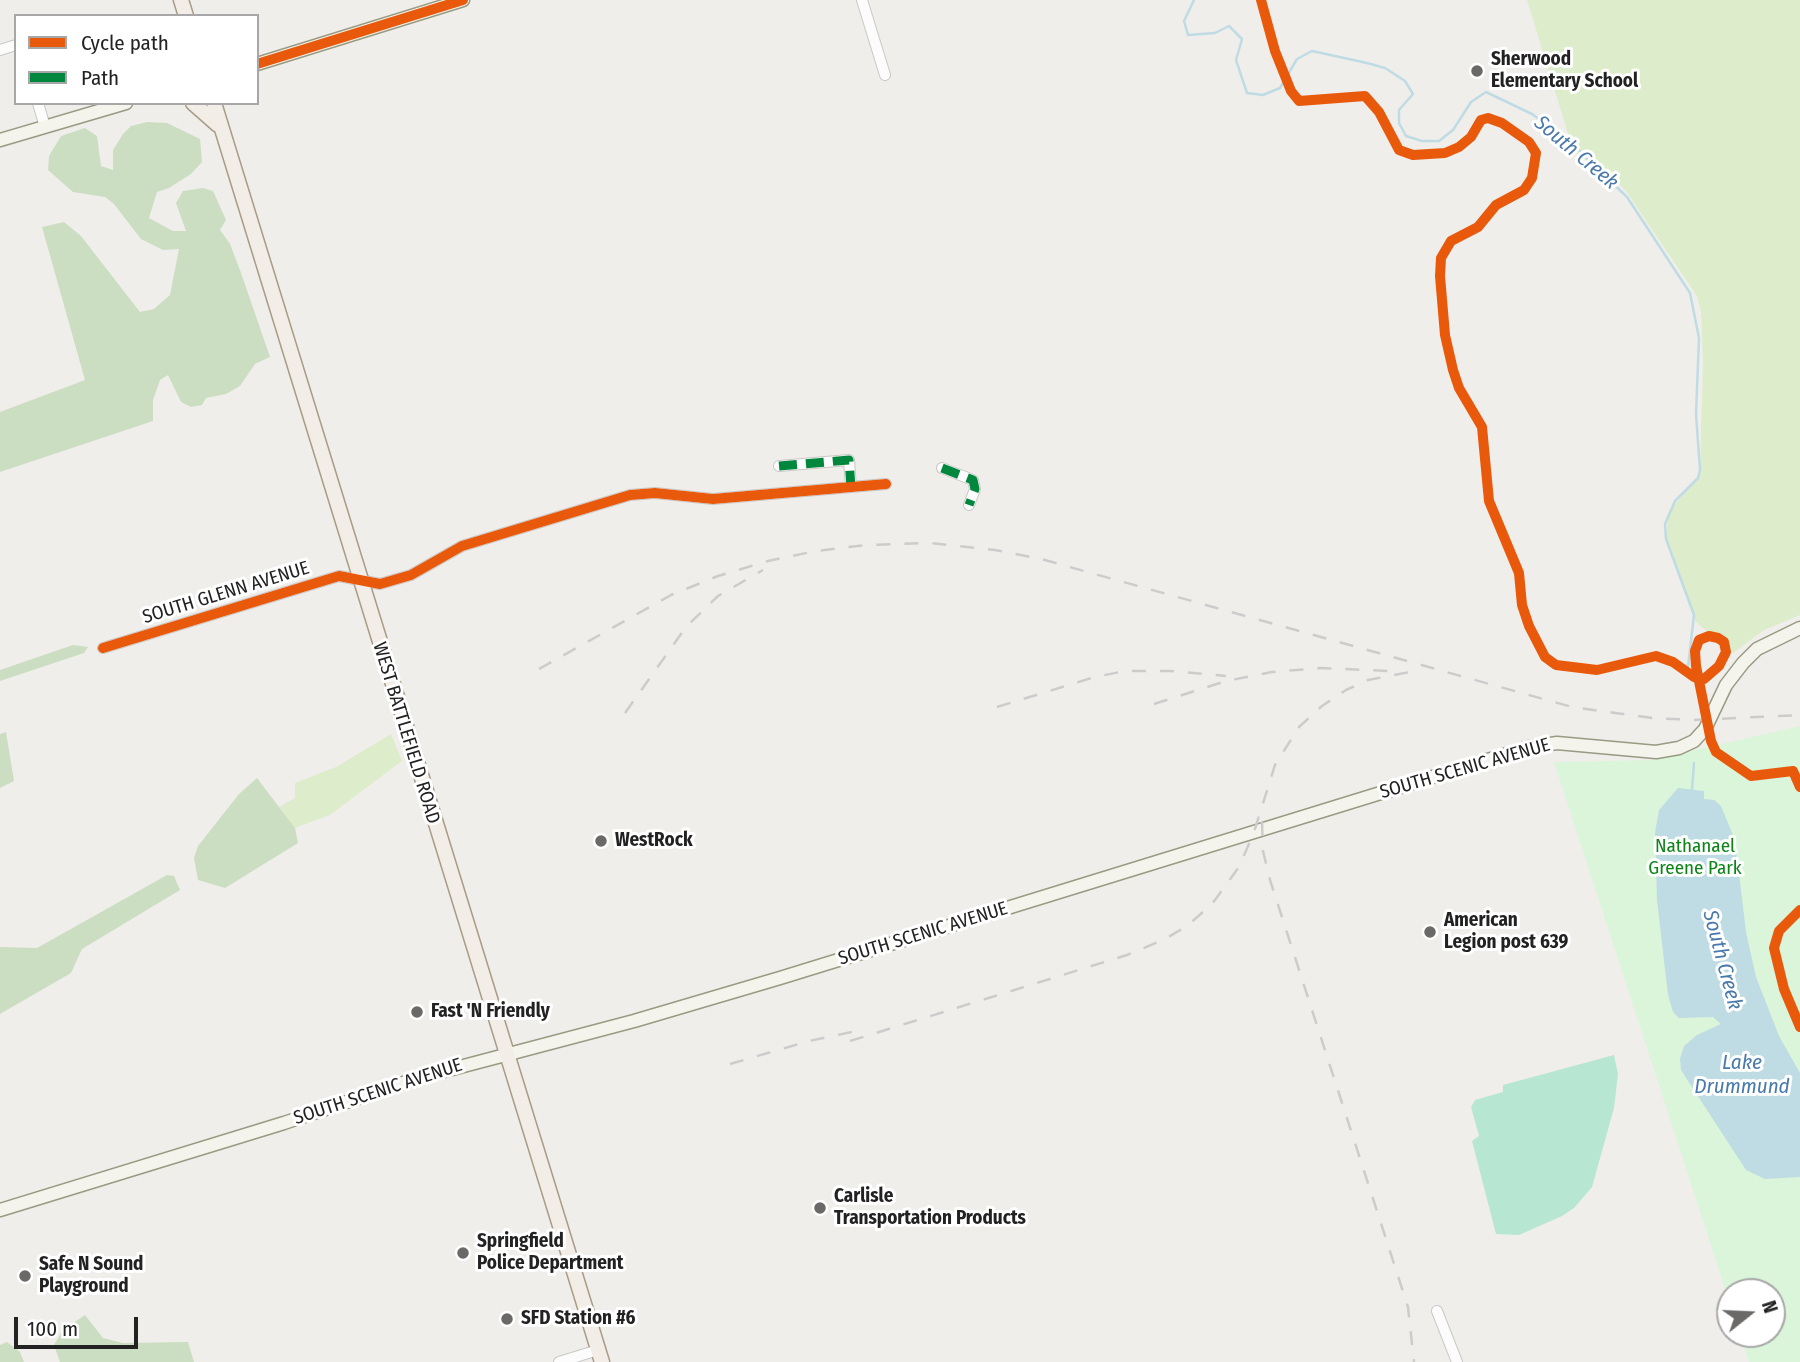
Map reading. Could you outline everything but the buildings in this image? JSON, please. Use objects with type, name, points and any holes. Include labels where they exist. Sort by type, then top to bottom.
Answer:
[{"type":"main road","points":[[259,63],[463,0]]},
{"type":"main road","points":[[0,140],[119,105]]},
{"type":"main road","points":[[196,105],[211,117],[223,133]]},
{"type":"main road","name":"WEST BATTLEFIELD ROAD","points":[[215,105],[504,1054],[600,1356]]},
{"type":"main road","name":"SOUTH SCENIC AVENUE","points":[[0,1210],[504,1054],[634,1021],[767,982],[1530,747],[1569,743],[1656,752],[1684,746],[1705,729],[1726,685],[1743,663],[1757,649],[1800,628]]},
{"type":"street","points":[[862,0],[885,75]]},
{"type":"street","points":[[39,105],[45,127]]},
{"type":"street","points":[[779,466],[849,460],[851,487]]},
{"type":"street","points":[[942,468],[973,480],[975,489],[969,505]]},
{"type":"street","name":"SOUTH GLENN AVENUE","points":[[103,648],[339,576],[380,584],[411,575],[462,546],[630,495],[655,493],[713,499],[886,484]]},
{"type":"street","points":[[1437,1311],[1457,1362]]},
{"type":"street","points":[[559,1362],[600,1356]]},
{"type":"green space","points":[[1527,0],[1800,0],[1800,615],[1764,630],[1733,653],[1696,622],[1666,539],[1668,512],[1698,478],[1700,470],[1703,361],[1701,312],[1697,296],[1626,191],[1608,173],[1574,153]]},
{"type":"green space","points":[[147,122],[167,123],[200,139],[202,162],[191,174],[157,192],[149,218],[173,231],[186,231],[176,203],[183,191],[203,188],[213,191],[226,220],[220,230],[230,244],[270,357],[255,364],[240,386],[226,394],[206,398],[202,405],[191,407],[181,402],[168,375],[160,380],[153,400],[153,421],[0,472],[0,412],[85,380],[42,227],[64,222],[81,236],[140,312],[154,309],[170,295],[179,249],[163,250],[141,239],[114,204],[105,197],[73,192],[48,170],[49,156],[61,136],[85,128],[97,136],[101,166],[113,170],[113,150],[123,134],[131,126]]},
{"type":"green space","points":[[73,645],[88,647],[84,653],[0,681],[0,670]]},
{"type":"green space","name":"Nathanael Greene Park","points":[[1800,726],[1800,1362],[1749,1362],[1744,1348],[1786,1348],[1786,1278],[1722,1278],[1554,762],[1652,760]]},
{"type":"green space","points":[[6,732],[14,781],[0,788],[0,734]]},
{"type":"green space","points":[[391,734],[402,761],[330,815],[295,828],[279,807],[295,798],[295,783],[336,767]]},
{"type":"green space","points":[[257,778],[295,828],[298,843],[225,888],[198,880],[194,858],[198,846],[239,794]]},
{"type":"green space","points":[[167,875],[174,876],[180,890],[82,949],[71,973],[0,1014],[0,947],[37,948]]},
{"type":"green space","points":[[1614,1055],[1618,1074],[1614,1108],[1592,1187],[1574,1208],[1562,1216],[1519,1235],[1496,1234],[1472,1141],[1479,1136],[1471,1107],[1475,1100],[1503,1092],[1503,1085]]},
{"type":"green space","points":[[85,1315],[103,1338],[123,1343],[188,1342],[194,1362],[60,1362],[54,1345],[63,1330]]},
{"type":"green space","points":[[7,1342],[20,1352],[24,1362],[0,1362],[0,1345]]},
{"type":"water","name":"Lake Drummund","points":[[1678,788],[1704,791],[1704,799],[1714,800],[1721,806],[1735,840],[1746,932],[1756,977],[1779,1036],[1800,1073],[1800,1177],[1765,1179],[1746,1170],[1681,1070],[1680,1059],[1684,1046],[1697,1035],[1721,1024],[1713,1017],[1679,1018],[1673,1012],[1668,995],[1657,900],[1655,833],[1659,810]]},
{"type":"waterway","name":"South Creek","points":[[1194,0],[1184,21],[1188,35],[1215,33],[1229,26],[1242,39],[1236,60],[1247,93],[1263,95],[1280,88],[1297,59],[1312,51],[1367,63],[1385,68],[1405,81],[1413,94],[1399,110],[1399,123],[1406,136],[1422,141],[1439,141],[1453,130],[1471,102],[1486,92],[1532,114],[1568,140],[1627,197],[1690,293],[1699,338],[1696,414],[1700,470],[1698,478],[1675,501],[1665,524],[1666,539],[1694,615],[1688,667]]},
{"type":"waterway","name":"South Creek","points":[[1692,790],[1694,763]]},
{"type":"railway","points":[[539,669],[671,595],[718,576],[768,561],[816,551],[866,545],[930,543],[995,550],[1041,559],[1572,707],[1652,718],[1694,720],[1800,715]]},
{"type":"railway","points":[[625,713],[686,627],[718,596],[763,570]]},
{"type":"railway","points":[[1154,704],[1226,681],[1272,672],[1320,668],[1389,671]]},
{"type":"railway","points":[[997,707],[1095,677],[1125,671],[1170,671],[1226,676]]},
{"type":"railway","points":[[850,1041],[1127,955],[1165,939],[1187,926],[1212,904],[1239,867],[1254,832],[1275,765],[1299,727],[1322,706],[1346,690],[1368,680],[1410,672]]},
{"type":"railway","points":[[1262,822],[1263,851],[1270,880],[1408,1307],[1414,1362]]},
{"type":"railway","points":[[730,1064],[809,1041],[861,1030]]},
{"type":"marked path","points":[[779,466],[849,460],[851,487]]},
{"type":"marked path","points":[[942,468],[973,480],[975,489],[969,505]]},
{"type":"cycle path","points":[[259,63],[463,0]]},
{"type":"cycle path","points":[[1261,0],[1275,51],[1291,91],[1299,101],[1365,96],[1379,112],[1399,150],[1413,155],[1445,153],[1459,147],[1471,137],[1481,120],[1488,118],[1502,123],[1529,142],[1536,153],[1532,178],[1524,190],[1496,205],[1478,227],[1451,241],[1441,258],[1440,276],[1445,335],[1453,370],[1459,388],[1482,427],[1489,501],[1519,573],[1522,605],[1529,626],[1545,657],[1556,665],[1597,670],[1656,656],[1673,662],[1694,677],[1704,679],[1719,666],[1726,652],[1724,642],[1718,638],[1709,636],[1699,640],[1695,651],[1696,666],[1711,741],[1716,752],[1751,776],[1793,771],[1800,787]]},
{"type":"cycle path","points":[[103,648],[339,576],[380,584],[411,575],[462,546],[630,495],[655,493],[713,499],[886,484]]},
{"type":"cycle path","points":[[1800,910],[1779,931],[1774,948],[1784,989],[1800,1027]]},
{"type":"place","name":"Sherwood Elementary School","points":[[1477,71]]},
{"type":"place","name":"WestRock","points":[[601,841]]},
{"type":"place","name":"American Legion post 639","points":[[1430,932]]},
{"type":"place","name":"Fast 'N Friendly","points":[[417,1012]]},
{"type":"place","name":"Carlisle Transportation Products","points":[[820,1208]]},
{"type":"place","name":"Springfield Police Department","points":[[463,1253]]},
{"type":"place","name":"Safe N Sound Playground","points":[[25,1276]]},
{"type":"place","name":"SFD Station #6","points":[[507,1319]]}]
